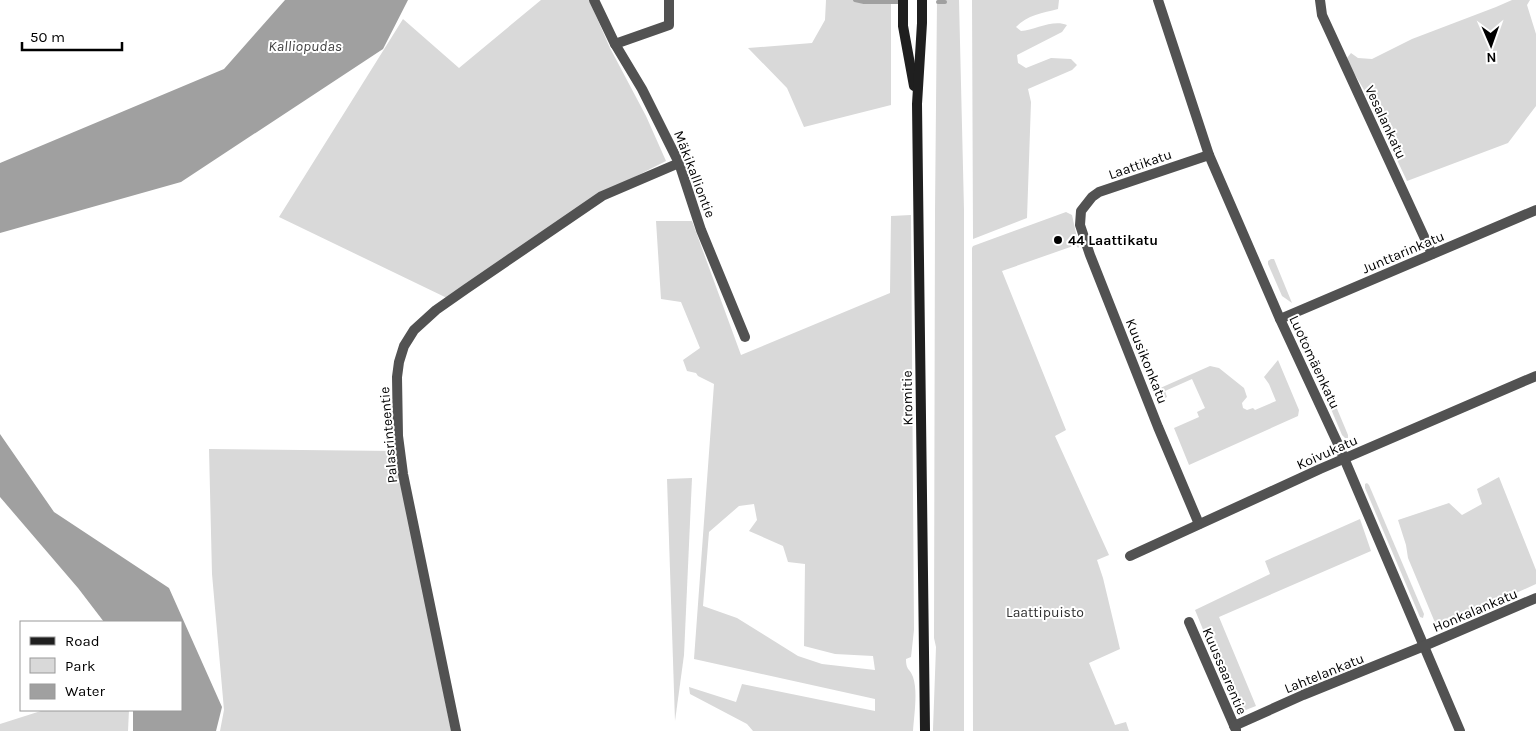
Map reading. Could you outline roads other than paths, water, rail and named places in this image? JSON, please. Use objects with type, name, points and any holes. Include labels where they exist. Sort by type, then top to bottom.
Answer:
[{"type":"main road","name":"Kromitie","points":[[903,0],[903,26],[917,104]]},
{"type":"main road","name":"Kromitie","points":[[922,0],[917,104],[925,731]]},
{"type":"main road","name":"Kromitie","points":[[919,731],[924,691]]},
{"type":"street","name":"Mäkikalliontie","points":[[594,0],[615,44],[646,97],[679,163],[701,230],[745,337]]},
{"type":"street","points":[[615,44],[669,25],[669,0]]},
{"type":"street","name":"Luotomäenkatu","points":[[1158,0],[1187,91],[1210,154],[1280,319],[1344,459],[1460,731]]},
{"type":"street","name":"Vesalankatu","points":[[1320,0],[1322,15],[1432,254]]},
{"type":"street","name":"Laattikatu","points":[[1084,206],[1099,192],[1210,154]]},
{"type":"street","name":"Palasrinteentie","points":[[456,731],[403,474],[398,436],[397,392],[399,362],[404,346],[414,330],[436,310],[602,196],[679,163]]},
{"type":"street","name":"Kuusikonkatu","points":[[1084,206],[1080,216],[1080,225],[1087,248],[1158,427],[1199,524]]},
{"type":"street","name":"Junttarinkatu","points":[[1280,319],[1536,210]]},
{"type":"street","name":"Koivukatu","points":[[1130,556],[1344,459],[1536,376]]},
{"type":"street","name":"Honkalankatu","points":[[1424,646],[1536,598]]},
{"type":"street","name":"Kuussaarentie","points":[[1189,622],[1235,728]]},
{"type":"street","name":"Lahtelankatu","points":[[1235,728],[1303,695],[1424,646]]},
{"type":"water","name":"Kalliopudas","points":[[285,0],[408,0],[383,49],[181,182],[0,233],[0,163],[224,69]]},
{"type":"water","points":[[0,434],[54,512],[169,588],[222,707],[216,731],[133,731],[133,711],[182,711],[182,621],[103,621],[78,588],[0,497]]},
{"type":"waterway","points":[[855,0],[864,2],[903,2]]},
{"type":"waterway","points":[[938,2],[945,2]]},
{"type":"place","name":"44 Laattikatu","points":[[1058,240]]},
{"type":"park label","name":"Laattipuisto","points":[[1045,612]]}]
